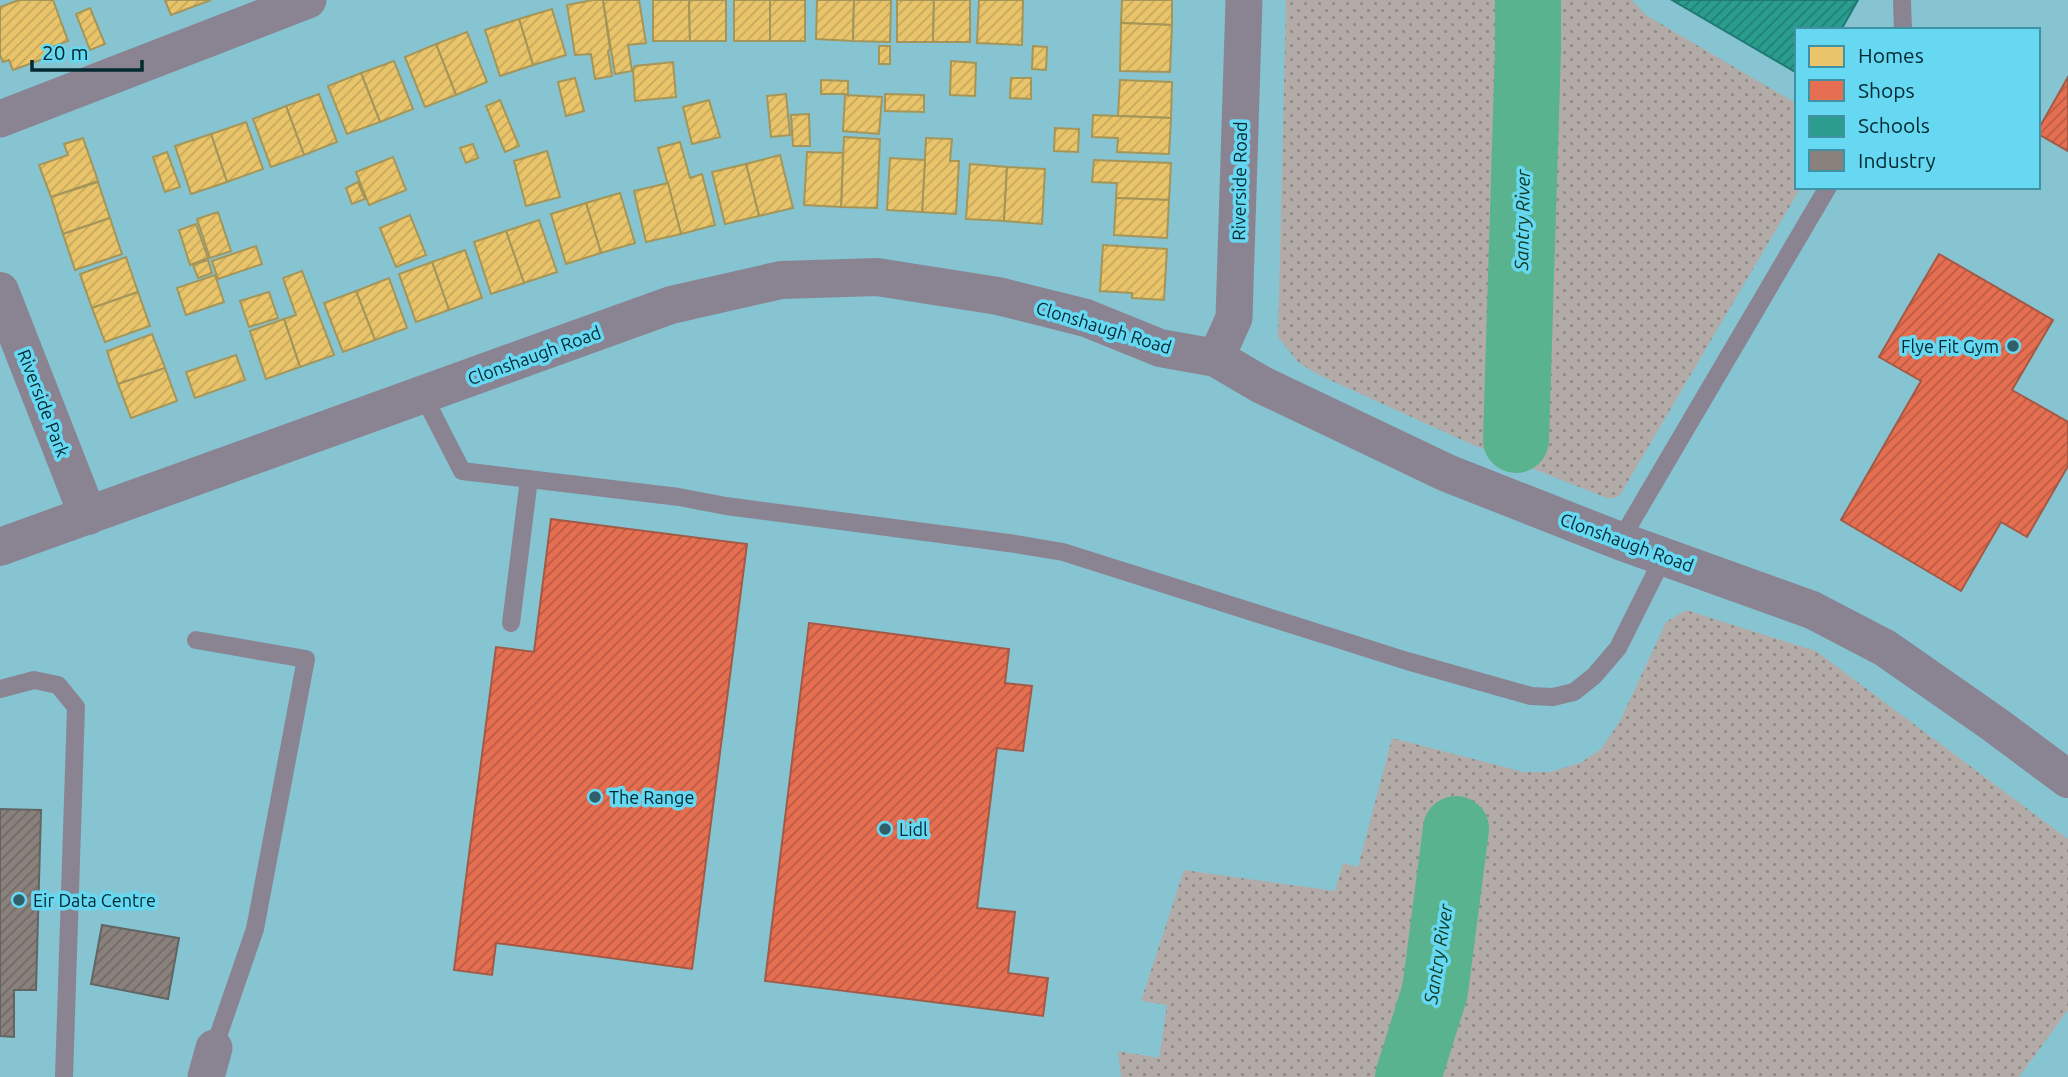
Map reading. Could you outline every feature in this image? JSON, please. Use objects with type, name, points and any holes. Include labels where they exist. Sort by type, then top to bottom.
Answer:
[{"type":"street","points":[[0,119],[308,0]]},
{"type":"street","name":"Riverside Road","points":[[1216,358],[1234,318],[1244,0]]},
{"type":"street","name":"Clonshaugh Road","points":[[0,547],[671,305],[781,281],[877,277],[998,296],[1086,318],[1160,348],[1216,358],[1262,385],[1447,473],[1620,541],[1812,610],[1885,648],[2068,779]]},
{"type":"street","name":"Riverside Park","points":[[0,291],[88,516]]},
{"type":"lane","points":[[1902,0],[1903,28]]},
{"type":"lane","points":[[1620,541],[1827,189]]},
{"type":"lane","points":[[423,395],[462,471],[679,497],[726,506],[1063,552],[1407,661],[1531,696],[1553,697],[1574,692],[1594,676],[1618,648],[1664,556]]},
{"type":"lane","points":[[511,623],[529,479]]},
{"type":"lane","points":[[196,640],[306,659],[255,929],[210,1062]]},
{"type":"lane","points":[[0,689],[34,680],[58,685],[76,708],[64,1077]]},
{"type":"shaded area","points":[[1286,0],[1632,0],[1646,15],[1795,103],[1795,189],[1800,189],[1620,495],[1614,498],[1607,498],[1473,445],[1321,376],[1299,363],[1278,337]]},
{"type":"shaded area","points":[[1686,610],[1816,651],[2068,839],[2068,1010],[2019,1077],[1121,1077],[1118,1051],[1159,1058],[1167,1005],[1141,1001],[1184,870],[1335,891],[1343,863],[1358,867],[1392,738],[1524,772],[1550,772],[1580,763],[1601,749],[1620,721],[1666,622]]},
{"type":"building: Homes","points":[[19,0],[53,0],[68,41],[51,47],[54,55],[13,70],[9,60],[3,62],[0,55],[0,7]]},
{"type":"building: Homes","points":[[165,0],[211,0],[171,15]]},
{"type":"building: Homes","points":[[603,0],[612,76],[595,79],[591,54],[575,55],[567,5]]},
{"type":"building: Homes","points":[[603,0],[639,0],[646,43],[628,45],[632,71],[615,74]]},
{"type":"building: Homes","points":[[653,0],[689,0],[690,41],[653,41]]},
{"type":"building: Homes","points":[[689,0],[726,0],[726,41],[690,41]]},
{"type":"building: Homes","points":[[734,0],[770,0],[770,41],[734,41]]},
{"type":"building: Homes","points":[[770,0],[805,0],[805,41],[770,41]]},
{"type":"building: Homes","points":[[817,0],[854,0],[853,41],[816,39]]},
{"type":"building: Homes","points":[[854,0],[891,0],[890,42],[853,41]]},
{"type":"building: Homes","points":[[897,0],[934,0],[933,42],[897,42]]},
{"type":"building: Homes","points":[[934,0],[970,0],[970,42],[933,42]]},
{"type":"building: Homes","points":[[979,0],[1023,0],[1022,45],[977,43]]},
{"type":"building: Homes","points":[[1122,0],[1172,0],[1172,25],[1121,23]]},
{"type":"building: Homes","points":[[90,8],[105,44],[90,50],[76,14]]},
{"type":"building: Homes","points":[[552,9],[566,55],[533,65],[519,19]]},
{"type":"building: Homes","points":[[519,19],[533,65],[500,76],[485,30]]},
{"type":"building: Homes","points":[[1121,23],[1172,25],[1170,72],[1120,71]]},
{"type":"building: Homes","points":[[467,32],[487,82],[456,95],[436,44]]},
{"type":"building: Homes","points":[[436,44],[456,95],[425,107],[405,57]]},
{"type":"building: Homes","points":[[879,46],[890,46],[890,64],[879,64]]},
{"type":"building: Homes","points":[[1033,46],[1047,47],[1046,70],[1032,69]]},
{"type":"building: Homes","points":[[394,61],[413,109],[380,122],[361,73]]},
{"type":"building: Homes","points":[[951,61],[976,63],[975,96],[950,95]]},
{"type":"building: Homes","points":[[673,62],[676,97],[635,101],[635,66]]},
{"type":"building: Homes","points":[[361,73],[380,122],[347,134],[328,86]]},
{"type":"building: Homes","points":[[575,78],[584,111],[566,116],[558,82]]},
{"type":"building: Homes","points":[[1011,78],[1031,78],[1031,99],[1010,98]]},
{"type":"building: Homes","points":[[821,80],[848,81],[848,94],[821,94]]},
{"type":"building: Homes","points":[[1120,80],[1172,82],[1171,118],[1118,116]]},
{"type":"building: Homes","points":[[319,94],[337,142],[304,155],[286,106]]},
{"type":"building: Homes","points":[[786,94],[790,135],[771,137],[767,96]]},
{"type":"building: Homes","points":[[885,94],[924,95],[924,112],[885,111]]},
{"type":"building: Homes","points":[[845,95],[882,97],[879,134],[843,131]]},
{"type":"building: Homes","points":[[500,100],[519,146],[505,152],[486,106]]},
{"type":"building: Homes","points":[[709,100],[720,137],[692,144],[683,107]]},
{"type":"building: Homes","points":[[286,106],[304,155],[271,167],[253,119]]},
{"type":"building: Homes","points":[[809,114],[810,146],[793,146],[791,115]]},
{"type":"building: Homes","points":[[1093,115],[1171,118],[1169,154],[1117,152],[1118,138],[1092,137]]},
{"type":"building: Homes","points":[[246,122],[263,169],[227,182],[211,134]]},
{"type":"building: Homes","points":[[1055,128],[1079,129],[1078,152],[1054,151]]},
{"type":"building: Homes","points":[[211,134],[227,182],[191,194],[175,146]]},
{"type":"building: Homes","points":[[844,137],[880,139],[877,208],[841,207]]},
{"type":"building: Homes","points":[[83,138],[98,181],[51,197],[39,165],[68,155],[64,144]]},
{"type":"building: Homes","points":[[926,138],[952,139],[950,161],[959,161],[956,214],[922,212]]},
{"type":"building: Homes","points":[[680,142],[690,178],[702,174],[715,225],[681,234],[658,148]]},
{"type":"building: Homes","points":[[473,144],[478,158],[466,163],[460,148]]},
{"type":"building: Homes","points":[[547,151],[560,197],[526,206],[514,161]]},
{"type":"building: Homes","points":[[167,152],[180,187],[165,192],[153,157]]},
{"type":"building: Homes","points":[[807,152],[843,153],[841,207],[804,205]]},
{"type":"building: Homes","points":[[780,155],[793,208],[759,216],[746,164]]},
{"type":"building: Homes","points":[[393,157],[406,190],[369,205],[356,172]]},
{"type":"building: Homes","points":[[890,158],[925,160],[922,212],[887,210]]},
{"type":"building: Homes","points":[[1094,160],[1171,163],[1169,200],[1116,198],[1117,183],[1092,182]]},
{"type":"building: Homes","points":[[746,164],[759,216],[725,224],[712,172]]},
{"type":"building: Homes","points":[[970,164],[1007,167],[1004,221],[966,219]]},
{"type":"building: Homes","points":[[1007,167],[1045,169],[1042,224],[1004,221]]},
{"type":"building: Homes","points":[[98,182],[110,218],[63,234],[51,197]]},
{"type":"building: Homes","points":[[358,182],[365,199],[352,204],[346,188]]},
{"type":"building: Homes","points":[[668,183],[681,234],[646,242],[634,191]]},
{"type":"building: Homes","points":[[620,193],[635,243],[601,253],[586,203]]},
{"type":"building: Homes","points":[[1116,198],[1169,200],[1167,238],[1114,235]]},
{"type":"building: Homes","points":[[586,203],[601,253],[566,264],[551,214]]},
{"type":"building: Homes","points":[[218,212],[231,251],[210,258],[197,219]]},
{"type":"building: Homes","points":[[410,215],[426,255],[396,267],[380,228]]},
{"type":"building: Homes","points":[[110,218],[122,254],[75,270],[63,234]]},
{"type":"building: Homes","points":[[539,220],[557,272],[524,283],[506,231]]},
{"type":"building: Homes","points":[[196,224],[208,258],[190,265],[179,230]]},
{"type":"building: Homes","points":[[506,231],[524,283],[491,294],[474,242]]},
{"type":"building: Homes","points":[[1103,245],[1167,249],[1164,300],[1132,298],[1132,293],[1100,291]]},
{"type":"building: Homes","points":[[256,246],[262,264],[218,279],[212,261]]},
{"type":"building: Homes","points":[[465,250],[482,298],[449,310],[432,262]]},
{"type":"building: Homes","points":[[126,257],[138,292],[92,308],[80,274]]},
{"type":"building: Homes","points":[[208,260],[212,273],[198,278],[193,265]]},
{"type":"building: Homes","points":[[432,262],[449,310],[416,322],[399,274]]},
{"type":"building: Homes","points":[[302,271],[334,355],[300,367],[284,319],[296,315],[283,278]]},
{"type":"building: Homes","points":[[215,275],[224,302],[186,315],[177,288]]},
{"type":"building: Homes","points":[[389,278],[407,328],[375,340],[356,291]]},
{"type":"building: Homes","points":[[356,291],[375,340],[343,352],[324,303]]},
{"type":"building: Homes","points":[[138,292],[150,326],[105,342],[92,308]]},
{"type":"building: Homes","points":[[269,292],[278,318],[249,327],[240,301]]},
{"type":"building: Homes","points":[[284,319],[300,367],[266,379],[250,331]]},
{"type":"building: Homes","points":[[152,334],[165,368],[118,384],[107,351]]},
{"type":"building: Homes","points":[[236,355],[245,380],[195,398],[186,372]]},
{"type":"building: Homes","points":[[165,368],[177,401],[131,418],[118,384]]},
{"type":"building: Shops","points":[[2068,77],[2068,151],[2040,135],[2040,126]]},
{"type":"building: Shops","points":[[1939,254],[2053,320],[2012,390],[2068,422],[2068,466],[2027,537],[2001,522],[1961,591],[1841,520],[1921,381],[1879,357]]},
{"type":"building: Shops","name":"The Range","points":[[551,519],[747,544],[692,969],[496,943],[492,975],[454,970],[496,647],[534,652]]},
{"type":"building: Shops","name":"Lidl","points":[[809,623],[1009,649],[1005,683],[1032,686],[1023,751],[997,748],[977,908],[1015,912],[1008,973],[1048,978],[1043,1016],[765,981]]},
{"type":"building: Schools","points":[[1672,0],[1858,0],[1842,28],[1795,28],[1795,72]]},
{"type":"building: Industry","name":"Eir Data Centre","points":[[0,809],[41,810],[36,990],[14,990],[14,1037],[0,1036]]},
{"type":"building: Industry","points":[[102,925],[179,938],[168,999],[91,984]]},
{"type":"waterway","name":"Santry River","points":[[1516,440],[1528,0]]},
{"type":"waterway","name":"Santry River","points":[[1408,1077],[1435,991],[1456,829]]},
{"type":"place","name":"Flye Fit Gym","points":[[2013,346]]},
{"type":"place","name":"The Range","points":[[595,797]]},
{"type":"place","name":"Lidl","points":[[885,829]]},
{"type":"place","name":"Eir Data Centre","points":[[19,900]]}]
